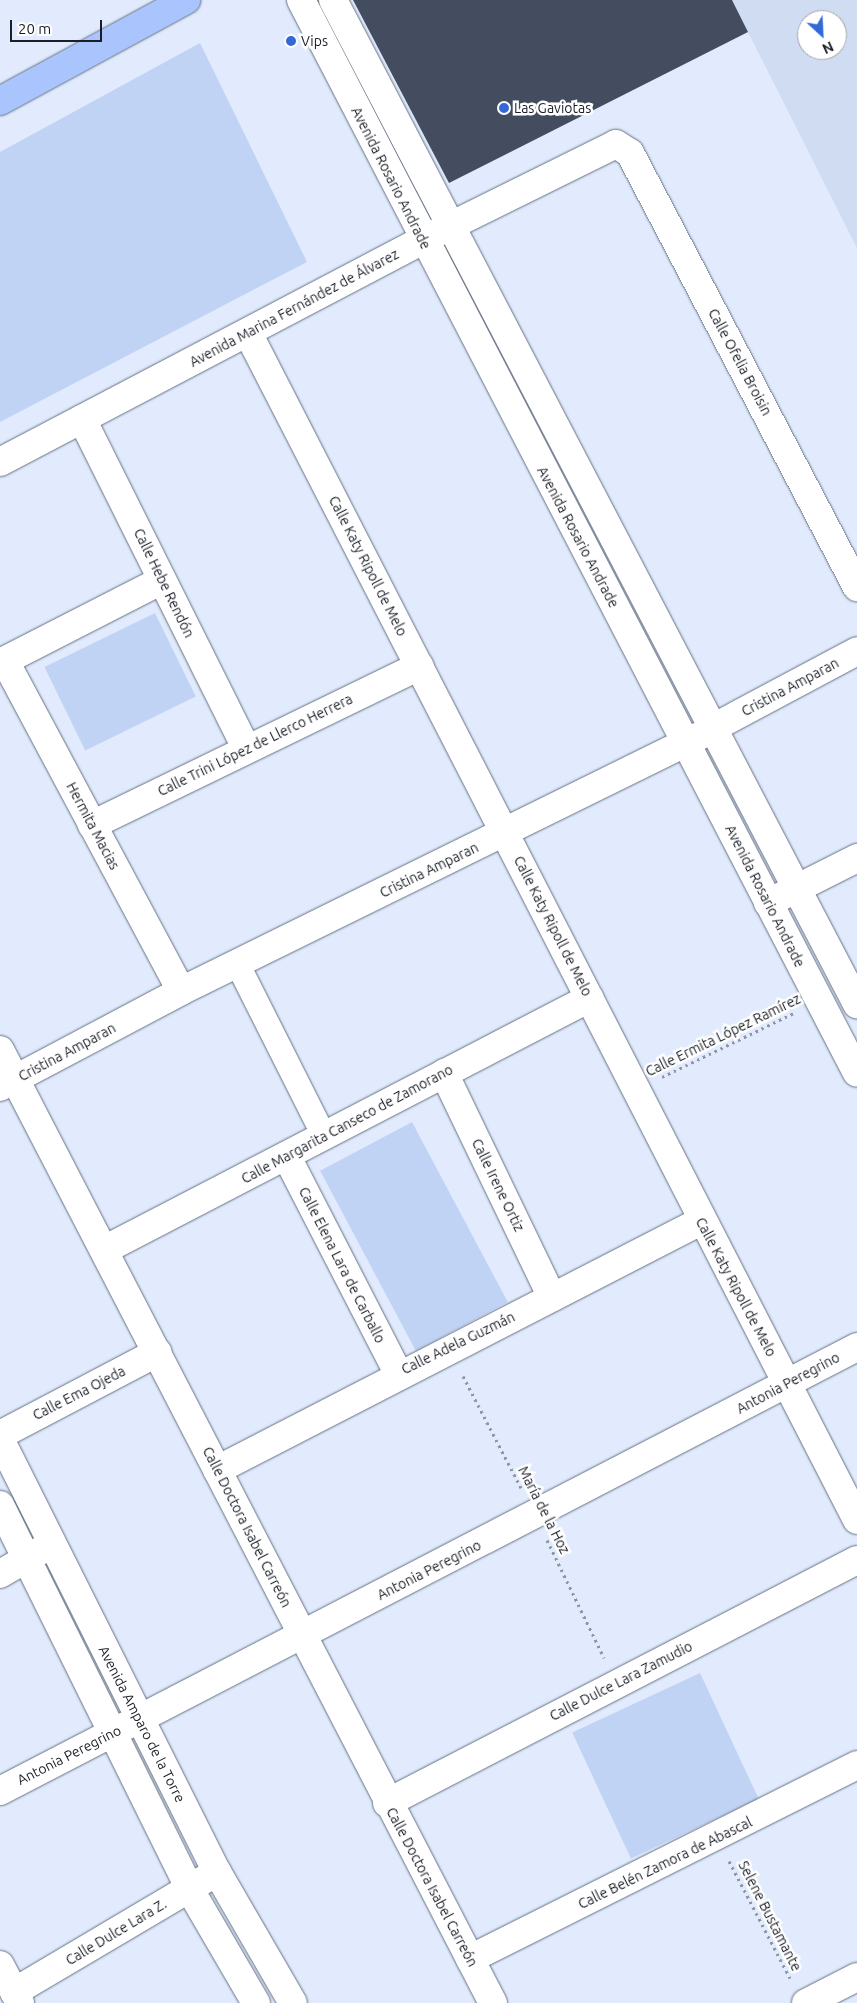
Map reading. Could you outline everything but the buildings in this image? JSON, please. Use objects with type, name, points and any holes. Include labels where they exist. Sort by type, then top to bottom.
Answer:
[{"type":"main road","points":[[0,101],[186,0]]},
{"type":"street","name":"Avenida Rosario Andrade","points":[[301,0],[422,240],[687,743],[857,1073]]},
{"type":"street","points":[[333,0],[453,224],[857,1004]]},
{"type":"street","name":"Avenida Marina Fernández de Álvarez","points":[[0,462],[422,240],[616,144]]},
{"type":"street","name":"Calle Ofelia Broisin","points":[[616,144],[630,153],[857,587]]},
{"type":"street","name":"Calle Katy Ripoll de Melo","points":[[248,333],[637,1089],[701,1221],[857,1520]]},
{"type":"street","name":"Calle Hebe Rendón","points":[[82,419],[246,748]]},
{"type":"street","points":[[3,662],[162,580]]},
{"type":"street","name":"Cristina Amparan","points":[[8,1083],[180,991],[687,743],[857,651]]},
{"type":"street","name":"Hermita Macias","points":[[3,662],[180,991]]},
{"type":"street","name":"Calle Trini López de Llerco Herrera","points":[[92,825],[246,748],[419,666]]},
{"type":"street","points":[[768,903],[857,858]]},
{"type":"street","points":[[237,963],[324,1136]]},
{"type":"street","name":"Calle Margarita Canseco de Zamorano","points":[[104,1250],[287,1157],[590,998]]},
{"type":"street","name":"Calle Doctora Isabel Carreón","points":[[0,1050],[8,1083],[104,1250],[158,1352],[387,1803],[494,2003]]},
{"type":"street","name":"Calle Irene Ortiz","points":[[444,1073],[552,1297]]},
{"type":"street","name":"Calle Elena Lara de Carballo","points":[[287,1157],[398,1374]]},
{"type":"street","name":"Calle Adela Guzmán","points":[[217,1470],[398,1374],[701,1221]]},
{"type":"street","name":"Antonia Peregrino","points":[[0,1791],[535,1516],[857,1347]]},
{"type":"street","name":"Calle Ema Ojeda","points":[[0,1434],[158,1352]]},
{"type":"street","name":"Avenida Amparo de la Torre","points":[[0,1440],[217,1872],[293,2003]]},
{"type":"street","points":[[0,1505],[189,1888],[256,2003]]},
{"type":"street","points":[[0,1574],[52,1544]]},
{"type":"street","name":"Calle Dulce Lara Zamudio","points":[[387,1803],[857,1560]]},
{"type":"street","name":"Calle Belén Zamora de Abascal","points":[[470,1959],[717,1838],[857,1765]]},
{"type":"street","name":"Calle Dulce Lara Z.","points":[[17,1998],[217,1872]]},
{"type":"street","points":[[0,1965],[17,1998]]},
{"type":"street","points":[[800,1994],[857,1977]]},
{"type":"path","name":"Calle Ermita López Ramírez","points":[[637,1089],[819,1001]]},
{"type":"path","name":"María de la Hoz","points":[[449,1348],[535,1516],[616,1683]]},
{"type":"path","name":"Selene Bustamante","points":[[717,1838],[800,1994]]},
{"type":"shaded area","points":[[732,0],[857,0],[857,248]]},
{"type":"shaded area","points":[[200,43],[307,262],[0,422],[0,152]]},
{"type":"shaded area","points":[[155,613],[196,697],[85,751],[44,667]]},
{"type":"shaded area","points":[[412,1122],[508,1302],[416,1351],[320,1171]]},
{"type":"shaded area","points":[[700,1673],[759,1799],[631,1859],[572,1733]]},
{"type":"place","name":"Vips","points":[[291,41]]},
{"type":"place","name":"Las Gaviotas","points":[[504,108]]}]
